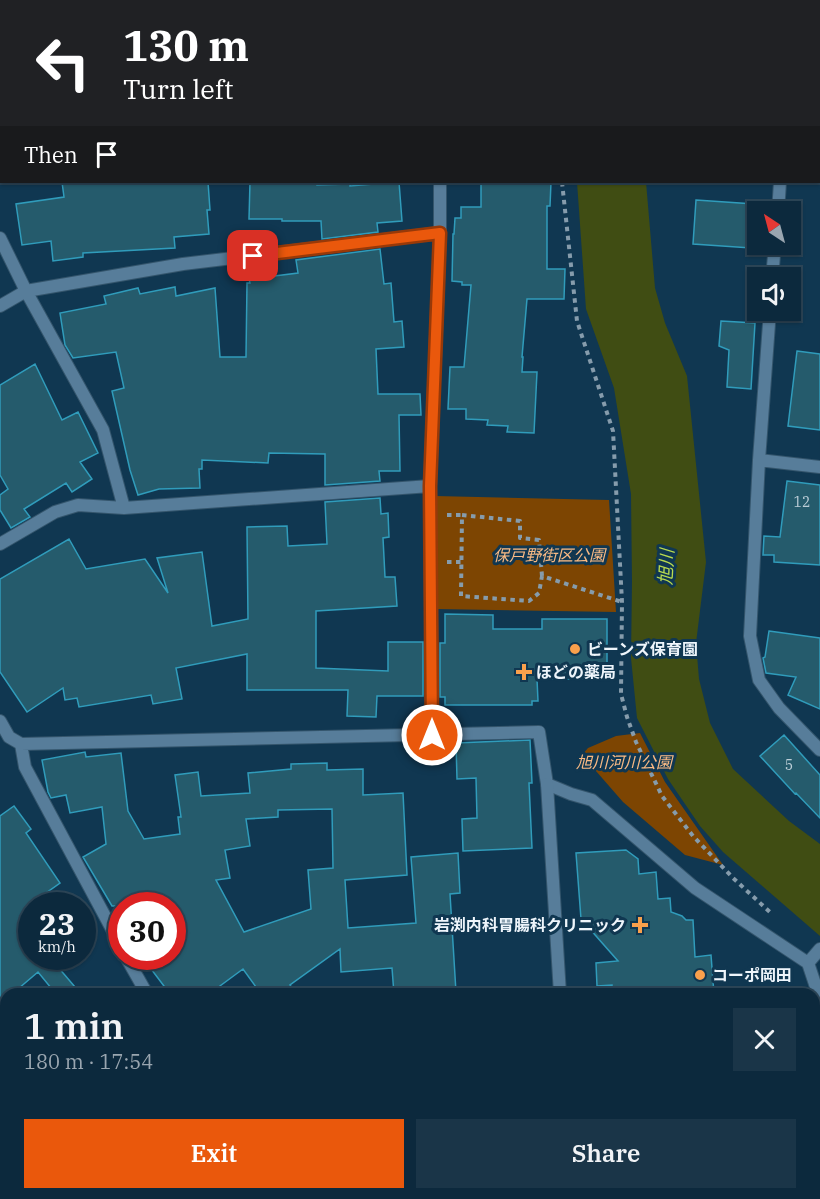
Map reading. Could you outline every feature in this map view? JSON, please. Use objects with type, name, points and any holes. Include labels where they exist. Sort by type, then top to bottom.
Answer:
[{"type":"street","points":[[432,735],[430,486],[440,183]]},
{"type":"street","points":[[779,201],[780,183]]},
{"type":"street","points":[[0,306],[26,291],[183,264],[440,233]]},
{"type":"street","points":[[0,238],[26,291],[103,430],[124,508]]},
{"type":"street","points":[[769,321],[750,636],[759,680],[779,708],[820,750]]},
{"type":"street","points":[[759,460],[820,467]]},
{"type":"street","points":[[0,544],[55,512],[78,505],[124,508],[430,486]]},
{"type":"street","points":[[0,721],[9,737],[21,744],[539,732],[547,784],[560,988]]},
{"type":"street","points":[[21,744],[25,767],[108,922]]},
{"type":"street","points":[[547,784],[592,800],[694,888],[808,963],[816,988]]},
{"type":"street","points":[[808,963],[820,949]]},
{"type":"street","points":[[133,970],[144,988]]},
{"type":"path","points":[[562,183],[577,321],[613,431],[622,602],[621,694],[636,742],[662,796],[693,836],[733,879],[774,917]]},
{"type":"path","points":[[462,515],[520,521],[520,538],[539,540],[542,576],[539,593],[529,601],[461,596],[462,515]]},
{"type":"path","points":[[542,576],[622,602]]},
{"type":"green space","name":"保戸野街区公園","points":[[435,496],[609,500],[616,612],[435,609]]},
{"type":"green space","name":"旭川河川公園","points":[[640,733],[665,782],[723,865],[685,855],[623,802],[582,755],[588,748],[616,736]]},
{"type":"water","name":"旭川","points":[[577,183],[646,183],[655,288],[665,323],[687,376],[706,562],[696,643],[699,679],[710,723],[733,769],[789,821],[820,844],[820,936],[723,852],[700,826],[668,779],[637,718],[631,658],[631,494],[614,388],[586,309]]},
{"type":"building","points":[[62,183],[208,183],[209,234],[174,237],[175,248],[83,253],[83,257],[53,261],[51,241],[22,245],[16,204],[64,197]]},
{"type":"building","points":[[250,183],[317,183],[317,185],[350,184],[350,186],[399,183],[402,221],[377,223],[378,232],[322,239],[321,221],[249,219]]},
{"type":"building","points":[[481,183],[551,183],[550,206],[547,206],[547,269],[565,269],[564,299],[527,299],[522,372],[537,372],[534,433],[507,432],[508,426],[487,425],[488,420],[466,419],[466,409],[448,409],[450,367],[464,367],[471,285],[462,285],[462,282],[452,281],[455,218],[461,218],[461,207],[481,207]]},
{"type":"building","points":[[696,200],[747,204],[747,248],[693,244]]},
{"type":"building","points":[[380,249],[384,284],[391,283],[394,322],[402,321],[404,347],[376,349],[378,394],[420,394],[421,415],[399,415],[400,471],[379,471],[380,481],[325,485],[325,454],[269,453],[268,463],[202,460],[202,469],[199,469],[200,488],[159,489],[138,495],[112,391],[124,388],[116,352],[73,358],[65,345],[60,313],[106,304],[104,296],[138,288],[140,294],[175,287],[176,296],[215,288],[220,357],[246,357],[247,283],[250,283],[249,279],[298,273],[296,260]]},
{"type":"building","points":[[721,321],[755,323],[751,389],[727,387],[729,350],[719,346]]},
{"type":"building","points":[[797,351],[820,354],[820,430],[788,426]]},
{"type":"building","points":[[35,364],[62,420],[78,412],[98,453],[80,462],[92,479],[72,492],[66,483],[24,509],[30,517],[11,528],[0,510],[0,495],[8,489],[0,475],[0,385]]},
{"type":"building","points":[[787,481],[820,485],[820,565],[774,562],[774,555],[763,555],[764,536],[780,537]]},
{"type":"building","points":[[380,498],[381,514],[388,513],[389,537],[383,538],[385,577],[395,577],[397,606],[316,611],[316,668],[388,671],[388,642],[423,642],[423,696],[377,696],[376,717],[347,716],[348,690],[247,690],[247,654],[176,668],[182,699],[153,704],[151,695],[79,707],[77,698],[65,700],[63,688],[27,712],[0,672],[0,579],[69,539],[86,569],[145,559],[168,593],[157,558],[202,552],[212,626],[248,619],[247,527],[287,526],[288,546],[327,544],[325,502]]},
{"type":"building","points":[[445,614],[493,615],[493,629],[542,629],[542,619],[607,619],[607,679],[537,679],[538,701],[532,701],[532,705],[445,705],[445,697],[440,697],[440,643],[445,643]]},
{"type":"building","points":[[769,631],[820,638],[820,709],[788,695],[796,677],[766,673],[763,658]]},
{"type":"building","points":[[784,735],[820,775],[820,818],[760,756]]},
{"type":"building","points":[[530,740],[532,848],[463,851],[462,819],[477,818],[476,778],[457,779],[456,743]]},
{"type":"building","points":[[85,752],[86,757],[121,753],[128,811],[144,839],[180,834],[178,817],[181,817],[175,775],[198,772],[201,796],[250,793],[248,773],[291,769],[291,764],[327,763],[327,770],[363,769],[363,795],[403,793],[407,875],[345,880],[348,928],[416,923],[411,857],[458,853],[460,893],[450,894],[456,988],[394,988],[392,968],[341,972],[340,949],[290,985],[292,988],[257,988],[243,969],[217,988],[165,988],[152,970],[186,970],[186,892],[108,892],[108,899],[83,857],[106,844],[102,807],[70,813],[66,795],[51,798],[42,760]],"holes":[[[332,809],[333,868],[308,870],[311,909],[244,932],[216,880],[230,878],[225,850],[250,846],[246,819],[278,817],[278,810]]]},
{"type":"building","points":[[14,806],[31,829],[26,833],[60,883],[47,892],[18,892],[18,970],[61,970],[76,988],[51,988],[38,972],[19,988],[0,988],[0,816]]},
{"type":"building","points":[[626,850],[638,859],[639,874],[656,872],[658,899],[670,898],[671,912],[686,920],[693,920],[695,957],[711,955],[714,988],[597,986],[596,963],[618,961],[581,919],[576,853]]},
{"type":"place","name":"ビーンズ保育園","points":[[575,649]]},
{"type":"place","name":"ほどの薬局","points":[[524,672]]},
{"type":"place","name":"岩渕内科胃腸科クリニック","points":[[640,925]]},
{"type":"place","name":"コーポ岡田","points":[[700,975]]},
{"type":"route","points":[[253,256],[440,233],[430,486],[432,735]]}]
